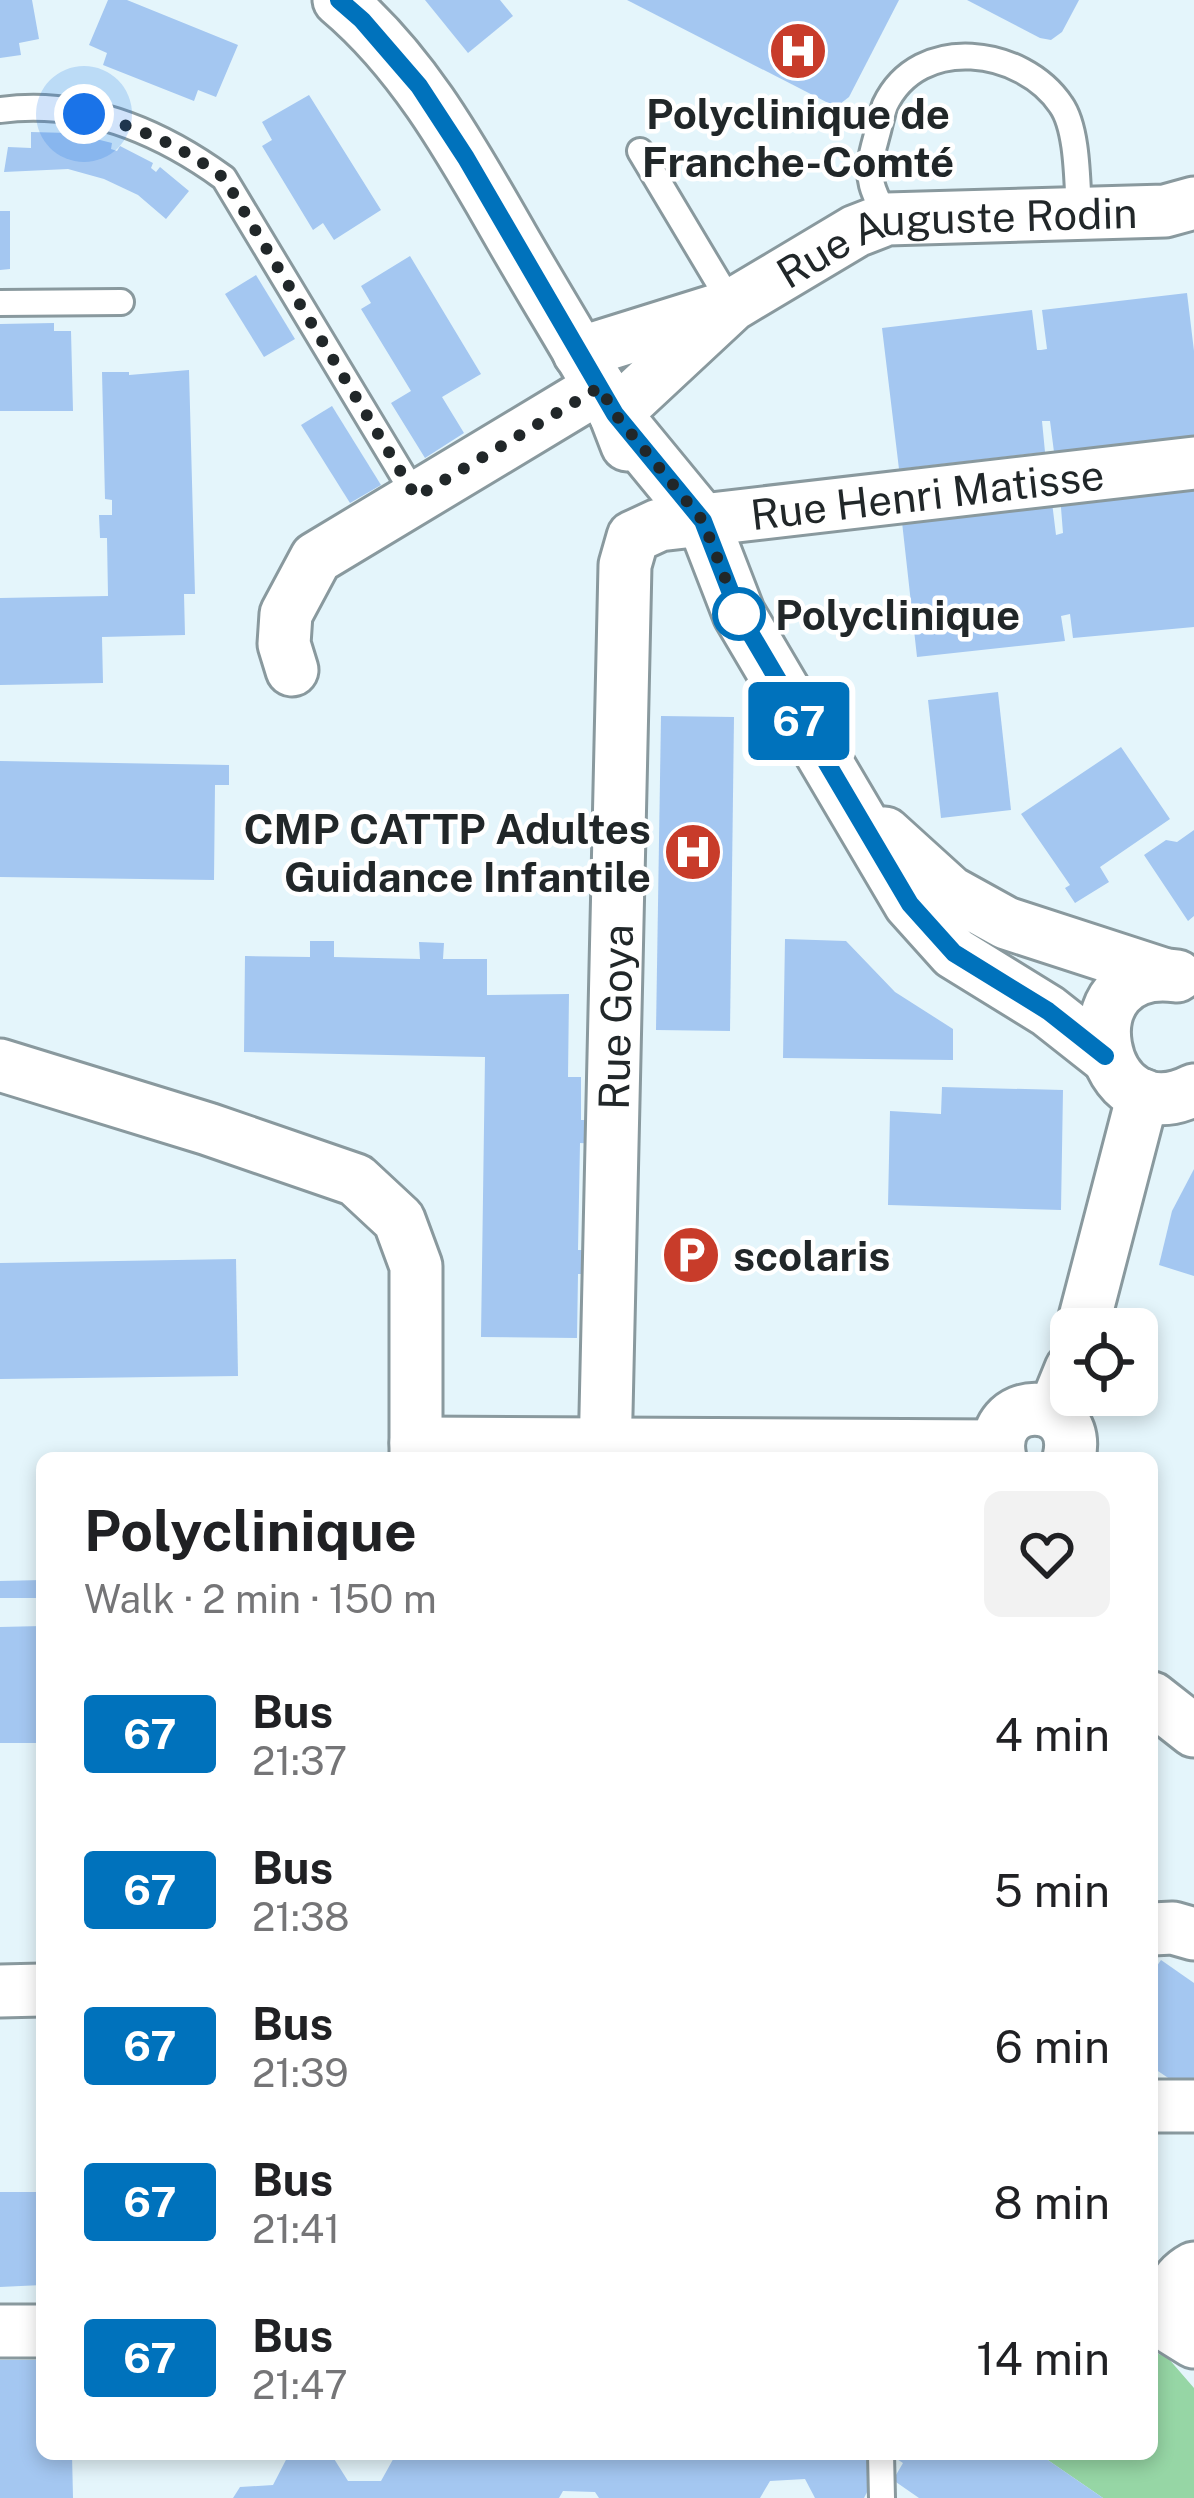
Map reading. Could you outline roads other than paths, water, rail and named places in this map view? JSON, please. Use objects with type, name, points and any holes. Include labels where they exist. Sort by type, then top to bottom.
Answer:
[{"type":"street","points":[[339,0],[419,86],[910,904],[954,953],[1048,1011],[1105,1056],[1114,1072],[1143,1095],[1163,1098],[1194,1090]]},
{"type":"street","name":"Rue Auguste Rodin","points":[[598,385],[856,231],[886,219],[1165,212],[1194,203]]},
{"type":"street","name":"Rue Auguste Rodin","points":[[598,385],[732,305]]},
{"type":"street","points":[[292,670],[284,644],[286,614],[316,558],[598,385]]},
{"type":"street","name":"Rue Henri Matisse","points":[[681,523],[1194,463]]},
{"type":"street","name":"Rue Goya","points":[[605,1452],[625,566],[633,537],[681,523]]},
{"type":"street","points":[[842,790],[950,892],[1006,923],[1184,976]]},
{"type":"street","points":[[1105,1056],[1105,1018],[1113,1000],[1144,976],[1184,976]]},
{"type":"street","points":[[0,1065],[356,1180],[399,1220],[416,1266],[416,1450],[999,1452],[1004,1425],[1020,1411],[1050,1411]]},
{"type":"street","points":[[1087,1308],[1143,1095]]},
{"type":"street","points":[[1158,1703],[1194,1731]]},
{"type":"street","points":[[1158,1929],[1194,1934]]},
{"type":"street","points":[[0,1990],[36,1990]]},
{"type":"street","points":[[1158,2106],[1194,2106]]},
{"type":"street","points":[[1194,2268],[1174,2286],[1167,2308],[1173,2329],[1194,2342]]},
{"type":"street","points":[[0,2331],[36,2331]]},
{"type":"lane","points":[[886,219],[872,187],[869,161],[886,102],[911,74],[950,56],[988,56],[1029,71],[1064,107],[1075,154],[1079,212]]},
{"type":"lane","points":[[0,110],[42,105],[127,123],[186,150],[224,178],[416,497]]},
{"type":"lane","points":[[640,151],[732,305]]},
{"type":"lane","points":[[0,303],[121,302]]},
{"type":"lane","points":[[881,2460],[882,2498]]},
{"type":"place","name":"Polyclinique de Franche-Comté","points":[[798,51]]},
{"type":"place","name":"Polyclinique","points":[[739,614]]},
{"type":"place","name":"CMP CATTP Adultes Guidance Infantile","points":[[693,852]]},
{"type":"place","name":"scolaris","points":[[691,1255]]}]
